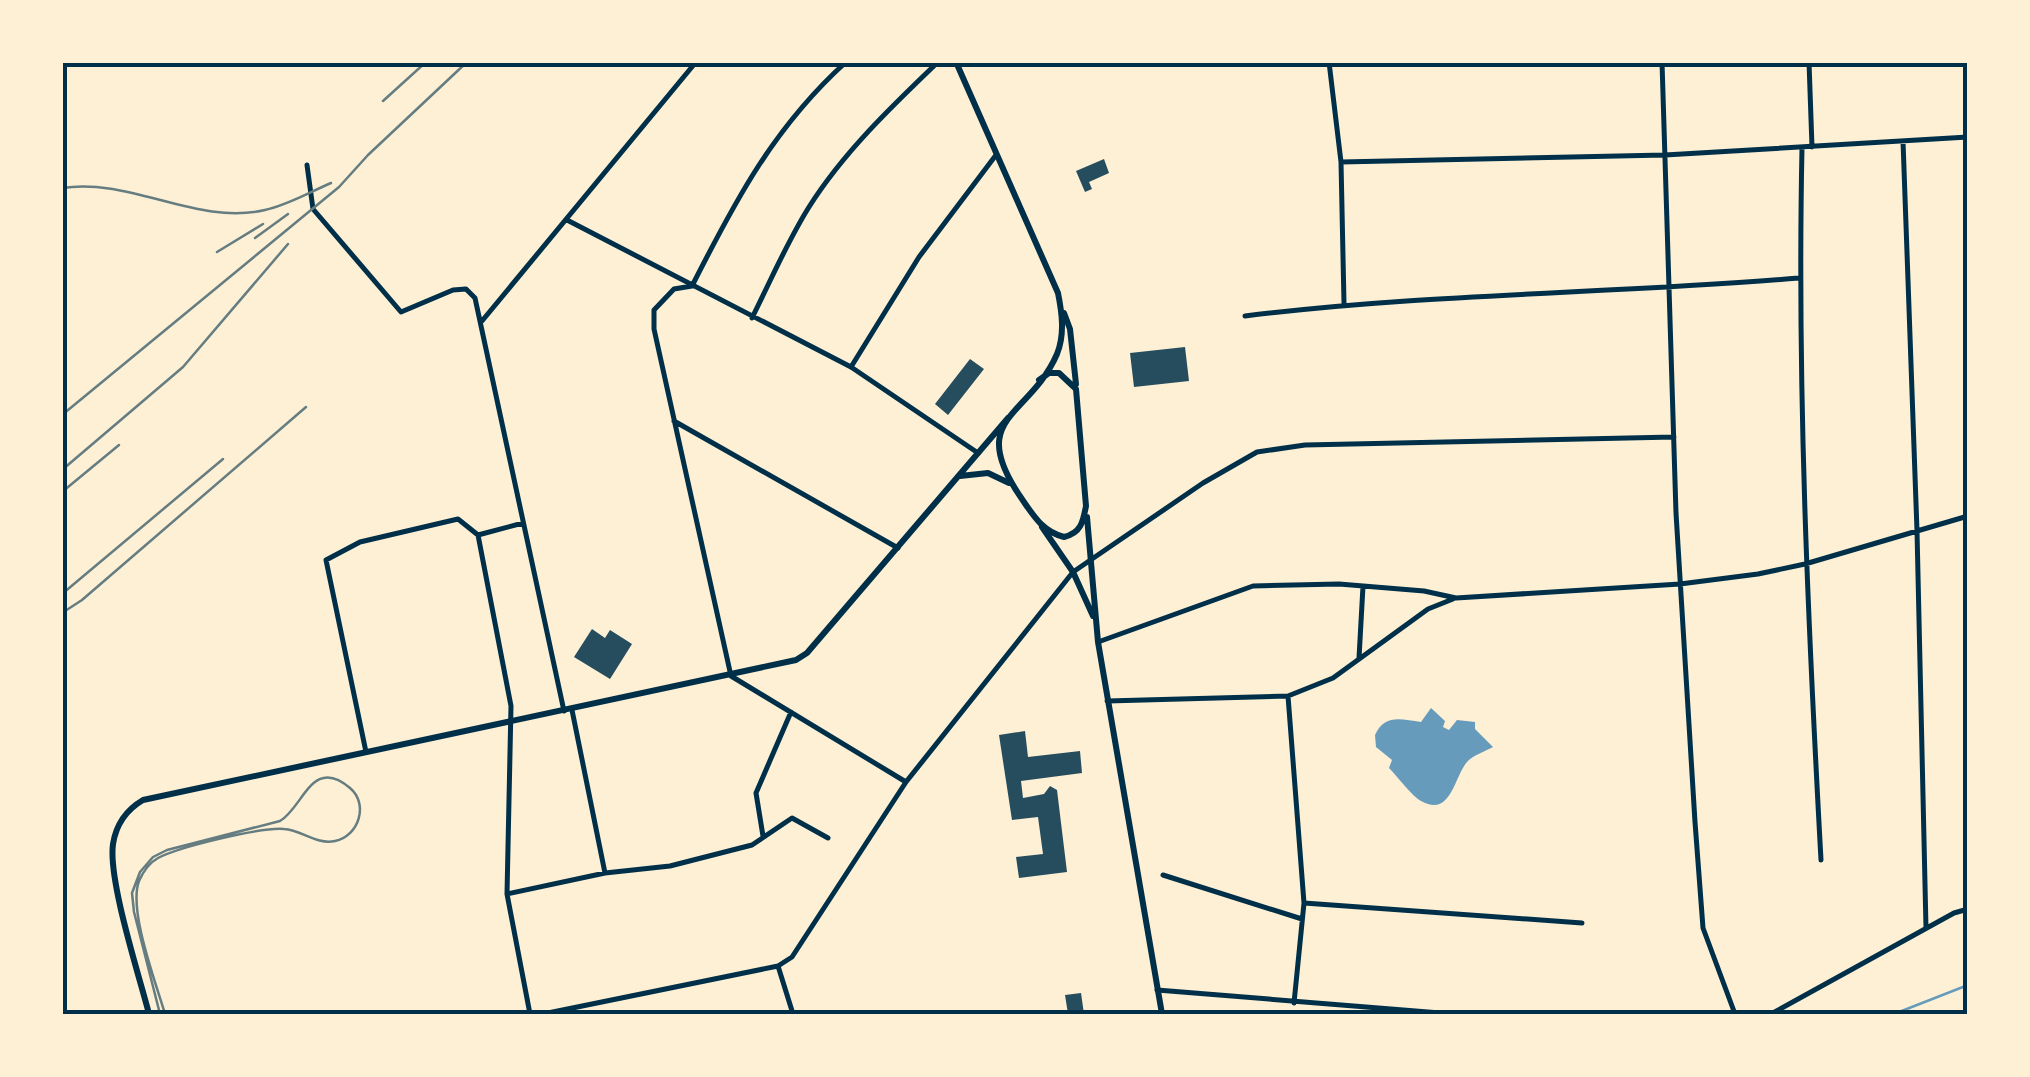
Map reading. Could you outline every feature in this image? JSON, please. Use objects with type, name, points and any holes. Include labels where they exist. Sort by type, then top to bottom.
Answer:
[{"type":"main road","points":[[956,62],[1058,292],[1070,329],[1095,622],[1162,1014]]},
{"type":"main road","points":[[149,1014],[112,860],[116,831],[124,815],[143,800],[731,676],[802,657],[1056,357],[1063,328],[1058,292]]},
{"type":"main road","points":[[1039,380],[1059,373],[1076,389]]},
{"type":"main road","points":[[1008,418],[998,452],[1011,484],[1073,572],[1095,622]]},
{"type":"main road","points":[[959,476],[988,473],[1011,484]]},
{"type":"main road","points":[[1040,524],[1058,536],[1071,535],[1082,524],[1086,506]]},
{"type":"street","points":[[482,321],[696,62]]},
{"type":"street","points":[[692,286],[741,190],[808,97],[846,62]]},
{"type":"street","points":[[752,318],[808,208],[839,165],[938,62]]},
{"type":"street","points":[[1329,62],[1341,162],[1344,304]]},
{"type":"street","points":[[1662,62],[1680,584],[1704,928],[1734,1014]]},
{"type":"street","points":[[1809,62],[1812,147]]},
{"type":"street","points":[[1341,162],[1666,155],[1968,137]]},
{"type":"street","points":[[1903,141],[1926,928]]},
{"type":"street","points":[[1802,148],[1799,278],[1805,564],[1821,860]]},
{"type":"street","points":[[851,367],[919,257],[996,155]]},
{"type":"street","points":[[308,166],[313,209],[401,312],[453,290],[466,289],[476,298],[523,523],[605,872]]},
{"type":"street","points":[[567,220],[851,367],[978,453]]},
{"type":"street","points":[[1244,316],[1344,304],[1670,289],[1799,278]]},
{"type":"street","points":[[692,286],[674,288],[654,310],[657,348],[731,676],[906,782]]},
{"type":"street","points":[[673,420],[898,548]]},
{"type":"street","points":[[543,1014],[778,966],[802,945],[906,782],[1073,572],[1256,452],[1304,445],[1674,437]]},
{"type":"street","points":[[1098,642],[1253,586],[1340,584],[1456,598],[1680,584],[1805,564],[1968,516]]},
{"type":"street","points":[[366,752],[326,560],[360,542],[458,519],[478,534],[511,706],[506,894],[530,1014]]},
{"type":"street","points":[[478,534],[523,523]]},
{"type":"street","points":[[1340,584],[1426,592]]},
{"type":"street","points":[[1358,659],[1364,586]]},
{"type":"street","points":[[1426,592],[1428,609]]},
{"type":"street","points":[[1106,701],[1288,696],[1333,678],[1428,609],[1456,598]]},
{"type":"street","points":[[1288,696],[1304,903],[1294,1003]]},
{"type":"street","points":[[763,837],[756,793],[791,712]]},
{"type":"street","points":[[506,894],[605,872],[670,866],[752,845],[792,818],[828,838]]},
{"type":"street","points":[[1162,875],[1302,919]]},
{"type":"street","points":[[1304,903],[1582,924]]},
{"type":"street","points":[[1771,1014],[1968,909]]},
{"type":"street","points":[[778,966],[793,1014]]},
{"type":"street","points":[[1157,990],[1453,1014]]},
{"type":"water","points":[[1431,708],[1449,730],[1457,720],[1475,722],[1475,729],[1493,747],[1470,760],[1445,800],[1431,805],[1418,799],[1389,768],[1392,760],[1376,747],[1375,735],[1389,721],[1421,722]]},
{"type":"building","points":[[1104,159],[1109,173],[1089,182],[1092,189],[1085,192],[1076,171]]},
{"type":"building","points":[[1185,347],[1189,381],[1134,387],[1130,353]]},
{"type":"building","points":[[970,359],[984,369],[948,415],[935,404]]},
{"type":"building","points":[[592,629],[605,638],[610,630],[632,644],[610,679],[574,657]]},
{"type":"building","points":[[1025,731],[1028,757],[1080,751],[1082,773],[1021,781],[1023,798],[1044,794],[1050,786],[1057,790],[1067,872],[1019,878],[1016,857],[1043,854],[1038,817],[1012,820],[999,735]]},
{"type":"building","points":[[1081,993],[1084,1014],[1068,1014],[1065,995]]},
{"type":"waterway","points":[[1894,1014],[1968,985]]},
{"type":"tram line","points":[[160,1014],[134,912],[132,893],[140,872],[153,857],[167,850],[280,821],[309,787],[326,777],[350,788],[359,802],[359,819],[343,838],[328,842],[291,830],[258,831],[183,849],[158,858],[147,868],[139,881],[137,910],[165,1014]]},
{"type":"railway","points":[[383,101],[426,62]]},
{"type":"railway","points":[[62,415],[339,187],[467,62]]},
{"type":"railway","points":[[62,188],[113,189],[214,212],[240,213],[274,208],[331,183]]},
{"type":"railway","points":[[255,238],[288,214]]},
{"type":"railway","points":[[217,252],[263,224]]},
{"type":"railway","points":[[62,470],[183,367],[288,244]]},
{"type":"railway","points":[[62,613],[306,407]]},
{"type":"railway","points":[[62,492],[119,445]]},
{"type":"railway","points":[[62,594],[223,459]]}]
